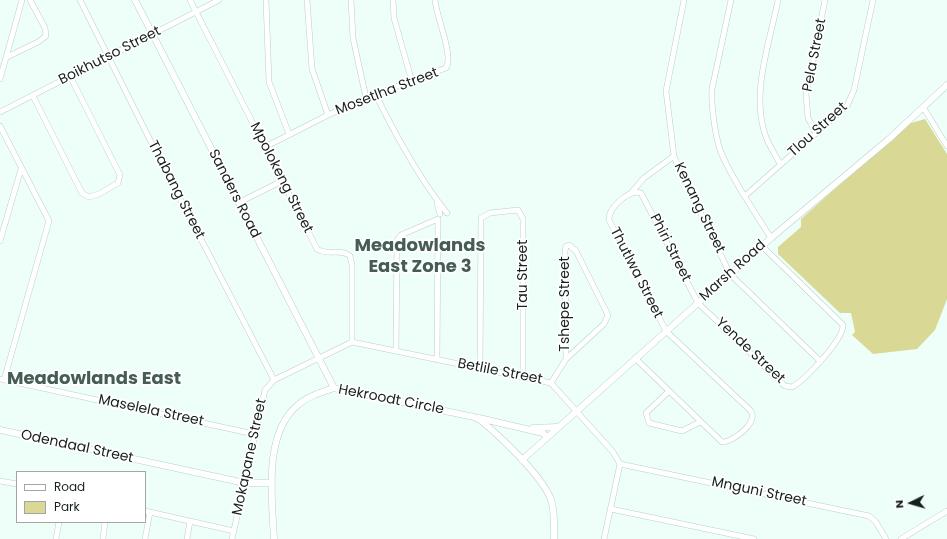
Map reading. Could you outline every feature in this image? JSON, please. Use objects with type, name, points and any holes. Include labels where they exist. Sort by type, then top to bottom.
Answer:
[{"type":"street","points":[[0,79],[22,0]]},
{"type":"street","points":[[7,56],[38,42],[46,36],[45,28],[30,0]]},
{"type":"street","name":"Thabang Street","points":[[80,0],[274,380]]},
{"type":"street","name":"Sanders Road","points":[[135,0],[334,388]]},
{"type":"street","name":"Mpolokeng Street","points":[[190,0],[317,248],[325,252],[345,253],[350,256],[352,265],[352,342]]},
{"type":"street","name":"Boikhutso Street","points":[[0,112],[219,0]]},
{"type":"street","points":[[266,0],[269,82],[289,134]]},
{"type":"street","points":[[307,0],[312,69],[328,115]]},
{"type":"street","points":[[351,0],[353,43],[366,98]]},
{"type":"street","points":[[393,0],[394,18],[412,82]]},
{"type":"street","name":"Mosetlha Street","points":[[265,147],[328,115],[366,98],[444,70],[448,64],[435,0]]},
{"type":"street","name":"Kenang Street","points":[[684,0],[666,91],[674,156],[730,274]]},
{"type":"street","points":[[731,0],[712,96],[720,149],[745,196],[771,238]]},
{"type":"street","points":[[778,0],[761,82],[760,99],[764,133],[780,164]]},
{"type":"street","name":"Pela Street","points":[[816,133],[808,118],[806,94],[826,0]]},
{"type":"street","name":"Tlou Street","points":[[745,196],[848,106],[852,98],[873,0]]},
{"type":"street","points":[[33,96],[82,193],[89,197],[99,194],[115,185],[120,178],[119,172],[70,76]]},
{"type":"street","name":"Marsh Road","points":[[522,460],[698,302],[947,85]]},
{"type":"street","points":[[376,95],[409,158],[435,198],[447,213]]},
{"type":"street","points":[[923,107],[947,146]]},
{"type":"street","points":[[0,126],[21,169],[48,217],[48,225],[2,380]]},
{"type":"street","points":[[631,194],[644,178],[674,156]]},
{"type":"street","points":[[0,241],[21,169]]},
{"type":"street","points":[[238,203],[282,181]]},
{"type":"street","name":"Phiri Street","points":[[631,194],[636,192],[641,193],[698,302]]},
{"type":"street","name":"Thutlwa Street","points":[[631,194],[615,207],[609,215],[612,226],[666,331],[751,411],[753,416],[751,422],[737,436],[726,442],[720,440],[700,422]]},
{"type":"street","points":[[435,198],[439,217],[437,360]]},
{"type":"street","name":"Tau Street","points":[[480,368],[481,218],[483,215],[518,210],[522,214],[523,378]]},
{"type":"street","points":[[396,351],[397,240],[401,235],[439,217]]},
{"type":"street","name":"Tshepe Street","points":[[551,383],[566,358],[604,324],[608,315],[576,251],[571,246],[566,246],[566,358]]},
{"type":"street","points":[[730,274],[820,361],[842,332],[842,322],[762,246]]},
{"type":"street","name":"Yende Street","points":[[698,302],[786,386],[795,385],[820,361]]},
{"type":"street","points":[[318,359],[352,342]]},
{"type":"street","name":"Betlile Street","points":[[352,342],[551,383],[613,452],[620,464]]},
{"type":"street","points":[[635,358],[700,422],[682,432],[649,423],[646,418],[646,413],[668,392]]},
{"type":"street","name":"Mokapane Street","points":[[232,539],[264,390],[274,380],[318,359]]},
{"type":"street","name":"Maselela Street","points":[[2,380],[254,434]]},
{"type":"street","name":"Hekroodt Circle","points":[[274,539],[272,483],[274,449],[282,427],[288,415],[297,405],[305,400],[334,388],[474,417],[488,426],[522,460],[550,496],[554,539]]},
{"type":"street","points":[[474,417],[543,433],[546,437]]},
{"type":"street","points":[[524,429],[557,427]]},
{"type":"street","name":"Odendaal Street","points":[[0,430],[245,482],[272,483]]},
{"type":"street","points":[[604,539],[620,464]]},
{"type":"street","name":"Mnguni Street","points":[[620,464],[869,516],[876,522],[886,539]]},
{"type":"street","points":[[0,481],[16,484]]},
{"type":"street","points":[[611,509],[754,539]]},
{"type":"street","points":[[901,539],[947,511]]},
{"type":"street","points":[[145,539],[148,512],[234,531]]},
{"type":"street","points":[[187,539],[190,521]]},
{"type":"street","points":[[56,539],[59,523]]},
{"type":"street","points":[[103,539],[105,523]]},
{"type":"green space","points":[[925,119],[947,154],[947,299],[935,330],[917,349],[873,354],[852,335],[855,332],[851,313],[840,313],[778,254],[778,247],[801,227],[801,219],[908,124]]},
{"type":"district","name":"Meadowlands East Zone 3","points":[[420,256]]},
{"type":"district","name":"Meadowlands East","points":[[94,379]]}]
